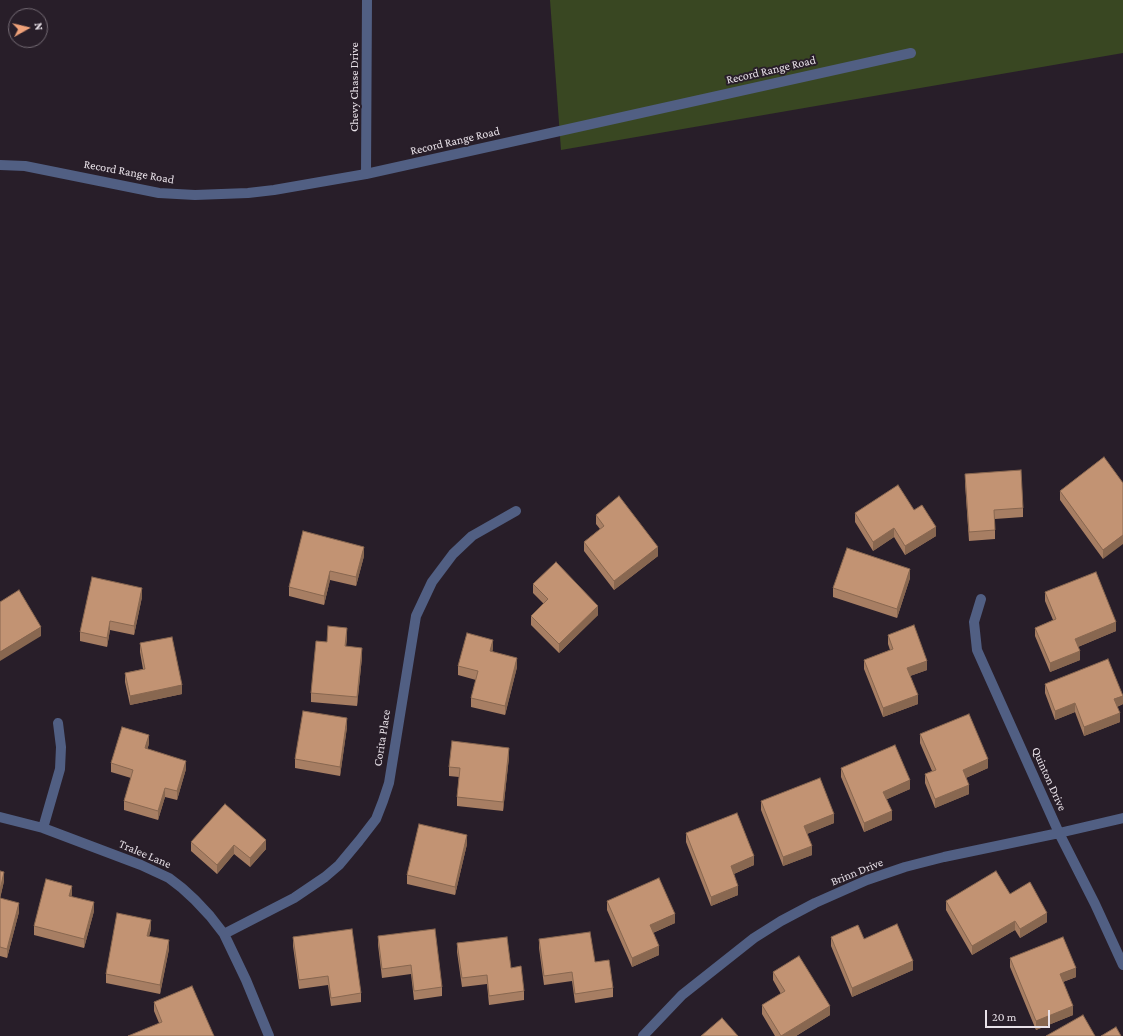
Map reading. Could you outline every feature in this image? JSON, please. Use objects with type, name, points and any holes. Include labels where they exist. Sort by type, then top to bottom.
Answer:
[{"type":"street","name":"Chevy Chase Drive","points":[[366,174],[367,0]]},
{"type":"street","name":"Record Range Road","points":[[0,166],[25,166],[160,193],[196,195],[248,193],[274,190],[366,174],[912,53]]},
{"type":"street","name":"Corita Place","points":[[224,934],[294,898],[325,877],[339,865],[360,842],[376,819],[389,783],[416,616],[432,582],[453,554],[472,536],[516,511]]},
{"type":"street","name":"Quinton Drive","points":[[981,598],[974,622],[977,650],[1059,833],[1095,904],[1123,965]]},
{"type":"street","points":[[43,828],[60,769],[61,747],[58,723]]},
{"type":"street","name":"Tralee Lane","points":[[0,817],[43,828],[141,865],[169,878],[195,900],[224,934],[246,980],[269,1036]]},
{"type":"street","name":"Brinn Drive","points":[[642,1036],[682,995],[754,938],[781,921],[815,903],[867,880],[944,856],[1059,833],[1123,818]]},
{"type":"green space","points":[[550,0],[1123,0],[1123,53],[561,150]]},
{"type":"building","points":[[1104,457],[1123,483],[1123,535],[1103,550],[1060,491]]},
{"type":"building","points":[[1021,470],[1023,508],[994,510],[995,530],[969,532],[965,474]]},
{"type":"building","points":[[898,485],[914,510],[922,505],[936,527],[905,546],[894,528],[873,542],[855,513]]},
{"type":"building","points":[[619,496],[658,547],[614,581],[584,542],[604,526],[596,515]]},
{"type":"building","points":[[303,531],[364,547],[356,577],[330,571],[324,596],[289,587]]},
{"type":"building","points":[[847,548],[910,569],[897,609],[833,588]]},
{"type":"building","points":[[556,562],[598,606],[559,644],[531,616],[548,599],[533,584]]},
{"type":"building","points":[[1096,572],[1116,622],[1075,639],[1080,651],[1050,663],[1035,628],[1056,619],[1045,592]]},
{"type":"building","points":[[92,577],[142,588],[134,626],[110,621],[107,638],[80,632]]},
{"type":"building","points":[[19,590],[41,627],[0,652],[0,602]]},
{"type":"building","points":[[914,625],[927,661],[907,668],[918,695],[883,708],[864,660],[893,649],[888,635]]},
{"type":"building","points":[[328,626],[347,628],[345,646],[362,648],[357,697],[311,693],[316,641],[327,642]]},
{"type":"building","points":[[467,633],[493,640],[490,651],[517,658],[505,706],[471,698],[478,671],[458,666]]},
{"type":"building","points":[[172,637],[182,685],[130,696],[125,673],[145,669],[140,643]]},
{"type":"building","points":[[1108,659],[1123,696],[1114,699],[1120,713],[1084,727],[1075,703],[1055,711],[1045,684]]},
{"type":"building","points":[[303,711],[347,718],[340,767],[295,759]]},
{"type":"building","points":[[969,714],[988,759],[963,770],[969,785],[935,799],[925,774],[936,770],[920,734]]},
{"type":"building","points":[[122,727],[149,735],[145,748],[186,761],[177,791],[165,788],[158,811],[124,801],[133,770],[111,763]]},
{"type":"building","points":[[452,741],[509,748],[503,802],[457,797],[460,768],[449,767]]},
{"type":"building","points":[[895,745],[910,780],[883,792],[892,811],[864,823],[841,768]]},
{"type":"building","points":[[820,778],[834,814],[804,826],[812,846],[783,857],[761,801]]},
{"type":"building","points":[[225,804],[266,840],[250,858],[234,845],[217,865],[191,842]]},
{"type":"building","points":[[737,813],[754,856],[731,866],[738,886],[711,897],[686,833]]},
{"type":"building","points":[[419,824],[467,835],[455,887],[407,875]]},
{"type":"building","points":[[0,871],[4,872],[0,890]]},
{"type":"building","points":[[996,871],[1010,894],[1030,882],[1047,913],[1020,929],[1015,921],[972,946],[946,901]]},
{"type":"building","points":[[659,878],[675,914],[650,925],[659,946],[632,958],[607,901]]},
{"type":"building","points":[[46,879],[72,886],[69,896],[94,902],[84,939],[34,926]]},
{"type":"building","points":[[0,898],[19,903],[7,949],[0,947]]},
{"type":"building","points":[[117,913],[151,920],[147,936],[169,940],[160,985],[106,974]]},
{"type":"building","points":[[897,924],[913,961],[852,988],[831,937],[858,925],[864,939]]},
{"type":"building","points":[[352,929],[361,993],[331,998],[328,976],[299,980],[293,937]]},
{"type":"building","points":[[435,929],[442,987],[414,991],[411,965],[382,969],[378,936]]},
{"type":"building","points":[[590,932],[595,962],[609,960],[613,988],[575,994],[572,972],[544,976],[539,939]]},
{"type":"building","points":[[507,937],[511,968],[521,966],[524,991],[489,996],[487,975],[462,978],[457,943]]},
{"type":"building","points":[[1063,937],[1076,968],[1060,974],[1073,1006],[1036,1021],[1010,958]]},
{"type":"building","points":[[799,956],[830,1006],[781,1036],[762,1005],[785,991],[773,972]]},
{"type":"building","points":[[192,986],[214,1036],[128,1036],[162,1022],[154,1002]]},
{"type":"building","points":[[1083,1015],[1095,1036],[1046,1036]]},
{"type":"building","points":[[722,1018],[738,1036],[701,1036]]},
{"type":"building","points":[[1116,1027],[1121,1036],[1101,1036]]}]
